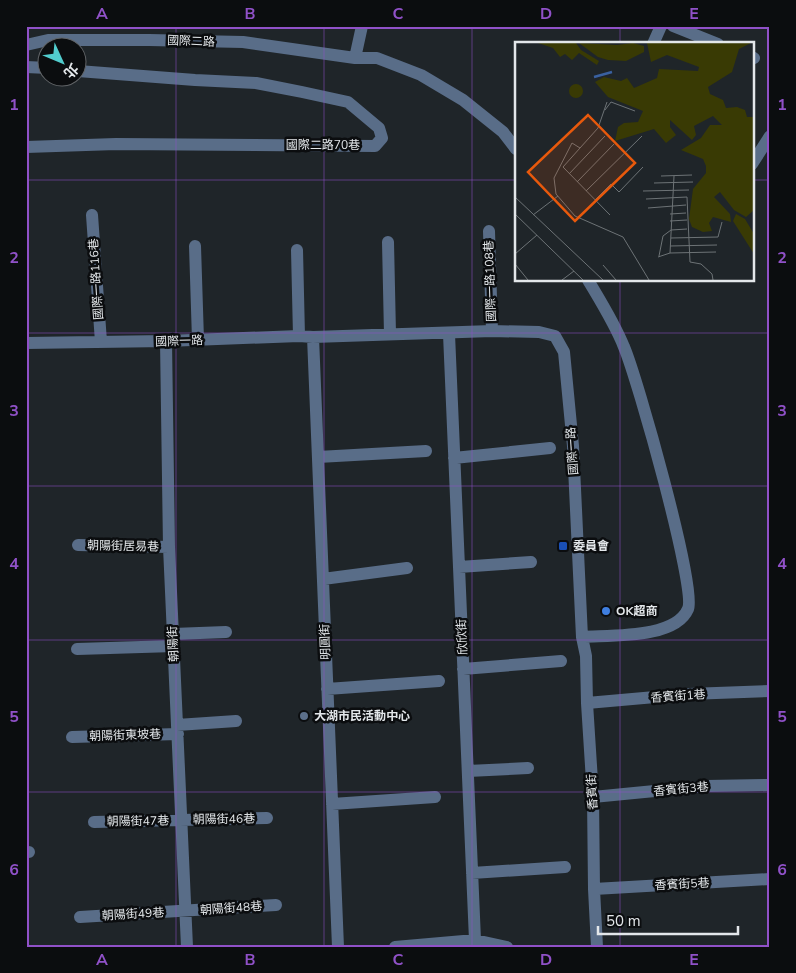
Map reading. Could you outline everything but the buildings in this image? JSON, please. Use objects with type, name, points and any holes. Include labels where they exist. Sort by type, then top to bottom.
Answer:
[{"type":"street","points":[[362,26],[355,58],[377,58],[421,75],[463,100],[503,132],[515,148]]},
{"type":"street","points":[[654,42],[660,26]]},
{"type":"street","points":[[673,26],[713,42]]},
{"type":"street","name":"國際二路","points":[[26,45],[48,40],[243,42],[355,58]]},
{"type":"street","name":"國際二路70巷","points":[[26,147],[116,144],[375,146],[382,138],[379,128],[348,102],[256,82],[195,80],[88,72]]},
{"type":"street","points":[[754,161],[770,136]]},
{"type":"street","name":"國際一路116巷","points":[[92,215],[101,342]]},
{"type":"street","name":"國際一路108巷","points":[[489,231],[492,331]]},
{"type":"street","points":[[388,242],[390,334]]},
{"type":"street","points":[[195,246],[198,340]]},
{"type":"street","points":[[297,250],[299,336]]},
{"type":"street","points":[[582,637],[656,631],[678,622],[689,608],[688,585],[672,513],[637,384],[624,347],[589,281]]},
{"type":"street","name":"國際一路","points":[[26,343],[166,341],[299,336],[313,338],[492,331],[540,332],[555,336],[564,352],[573,446],[582,637]]},
{"type":"street","name":"欣欣街","points":[[449,334],[475,940]]},
{"type":"street","name":"明圓街","points":[[313,338],[338,947]]},
{"type":"street","name":"朝陽街","points":[[166,341],[169,547],[187,947]]},
{"type":"street","points":[[454,458],[550,448]]},
{"type":"street","points":[[318,457],[426,451]]},
{"type":"street","name":"朝陽街居易巷","points":[[78,545],[169,547]]},
{"type":"street","points":[[459,567],[531,562]]},
{"type":"street","points":[[323,579],[407,568]]},
{"type":"street","points":[[77,649],[173,640],[226,632]]},
{"type":"street","name":"香賓街","points":[[582,637],[586,656],[593,797],[594,946]]},
{"type":"street","points":[[463,669],[561,661]]},
{"type":"street","points":[[327,689],[439,681]]},
{"type":"street","name":"香賓街1巷","points":[[587,703],[689,694],[770,691]]},
{"type":"street","name":"朝陽街東坡巷","points":[[72,737],[177,729],[236,721]]},
{"type":"street","points":[[468,771],[528,768]]},
{"type":"street","name":"香賓街3巷","points":[[593,797],[706,786],[770,785]]},
{"type":"street","points":[[332,804],[435,797]]},
{"type":"street","name":"朝陽街46巷","points":[[182,820],[266,818]]},
{"type":"street","name":"朝陽街47巷","points":[[94,822],[182,820]]},
{"type":"street","points":[[472,873],[565,867]]},
{"type":"street","name":"香賓街5巷","points":[[594,889],[770,878]]},
{"type":"street","name":"朝陽街48巷","points":[[186,911],[276,905]]},
{"type":"street","name":"朝陽街49巷","points":[[80,917],[186,911]]},
{"type":"street","points":[[394,947],[475,940],[507,947]]},
{"type":"place","name":"委員會","points":[[563,546]]},
{"type":"place","name":"OK超商","points":[[606,611]]},
{"type":"place","name":"大湖市民活動中心","points":[[304,716]]}]
